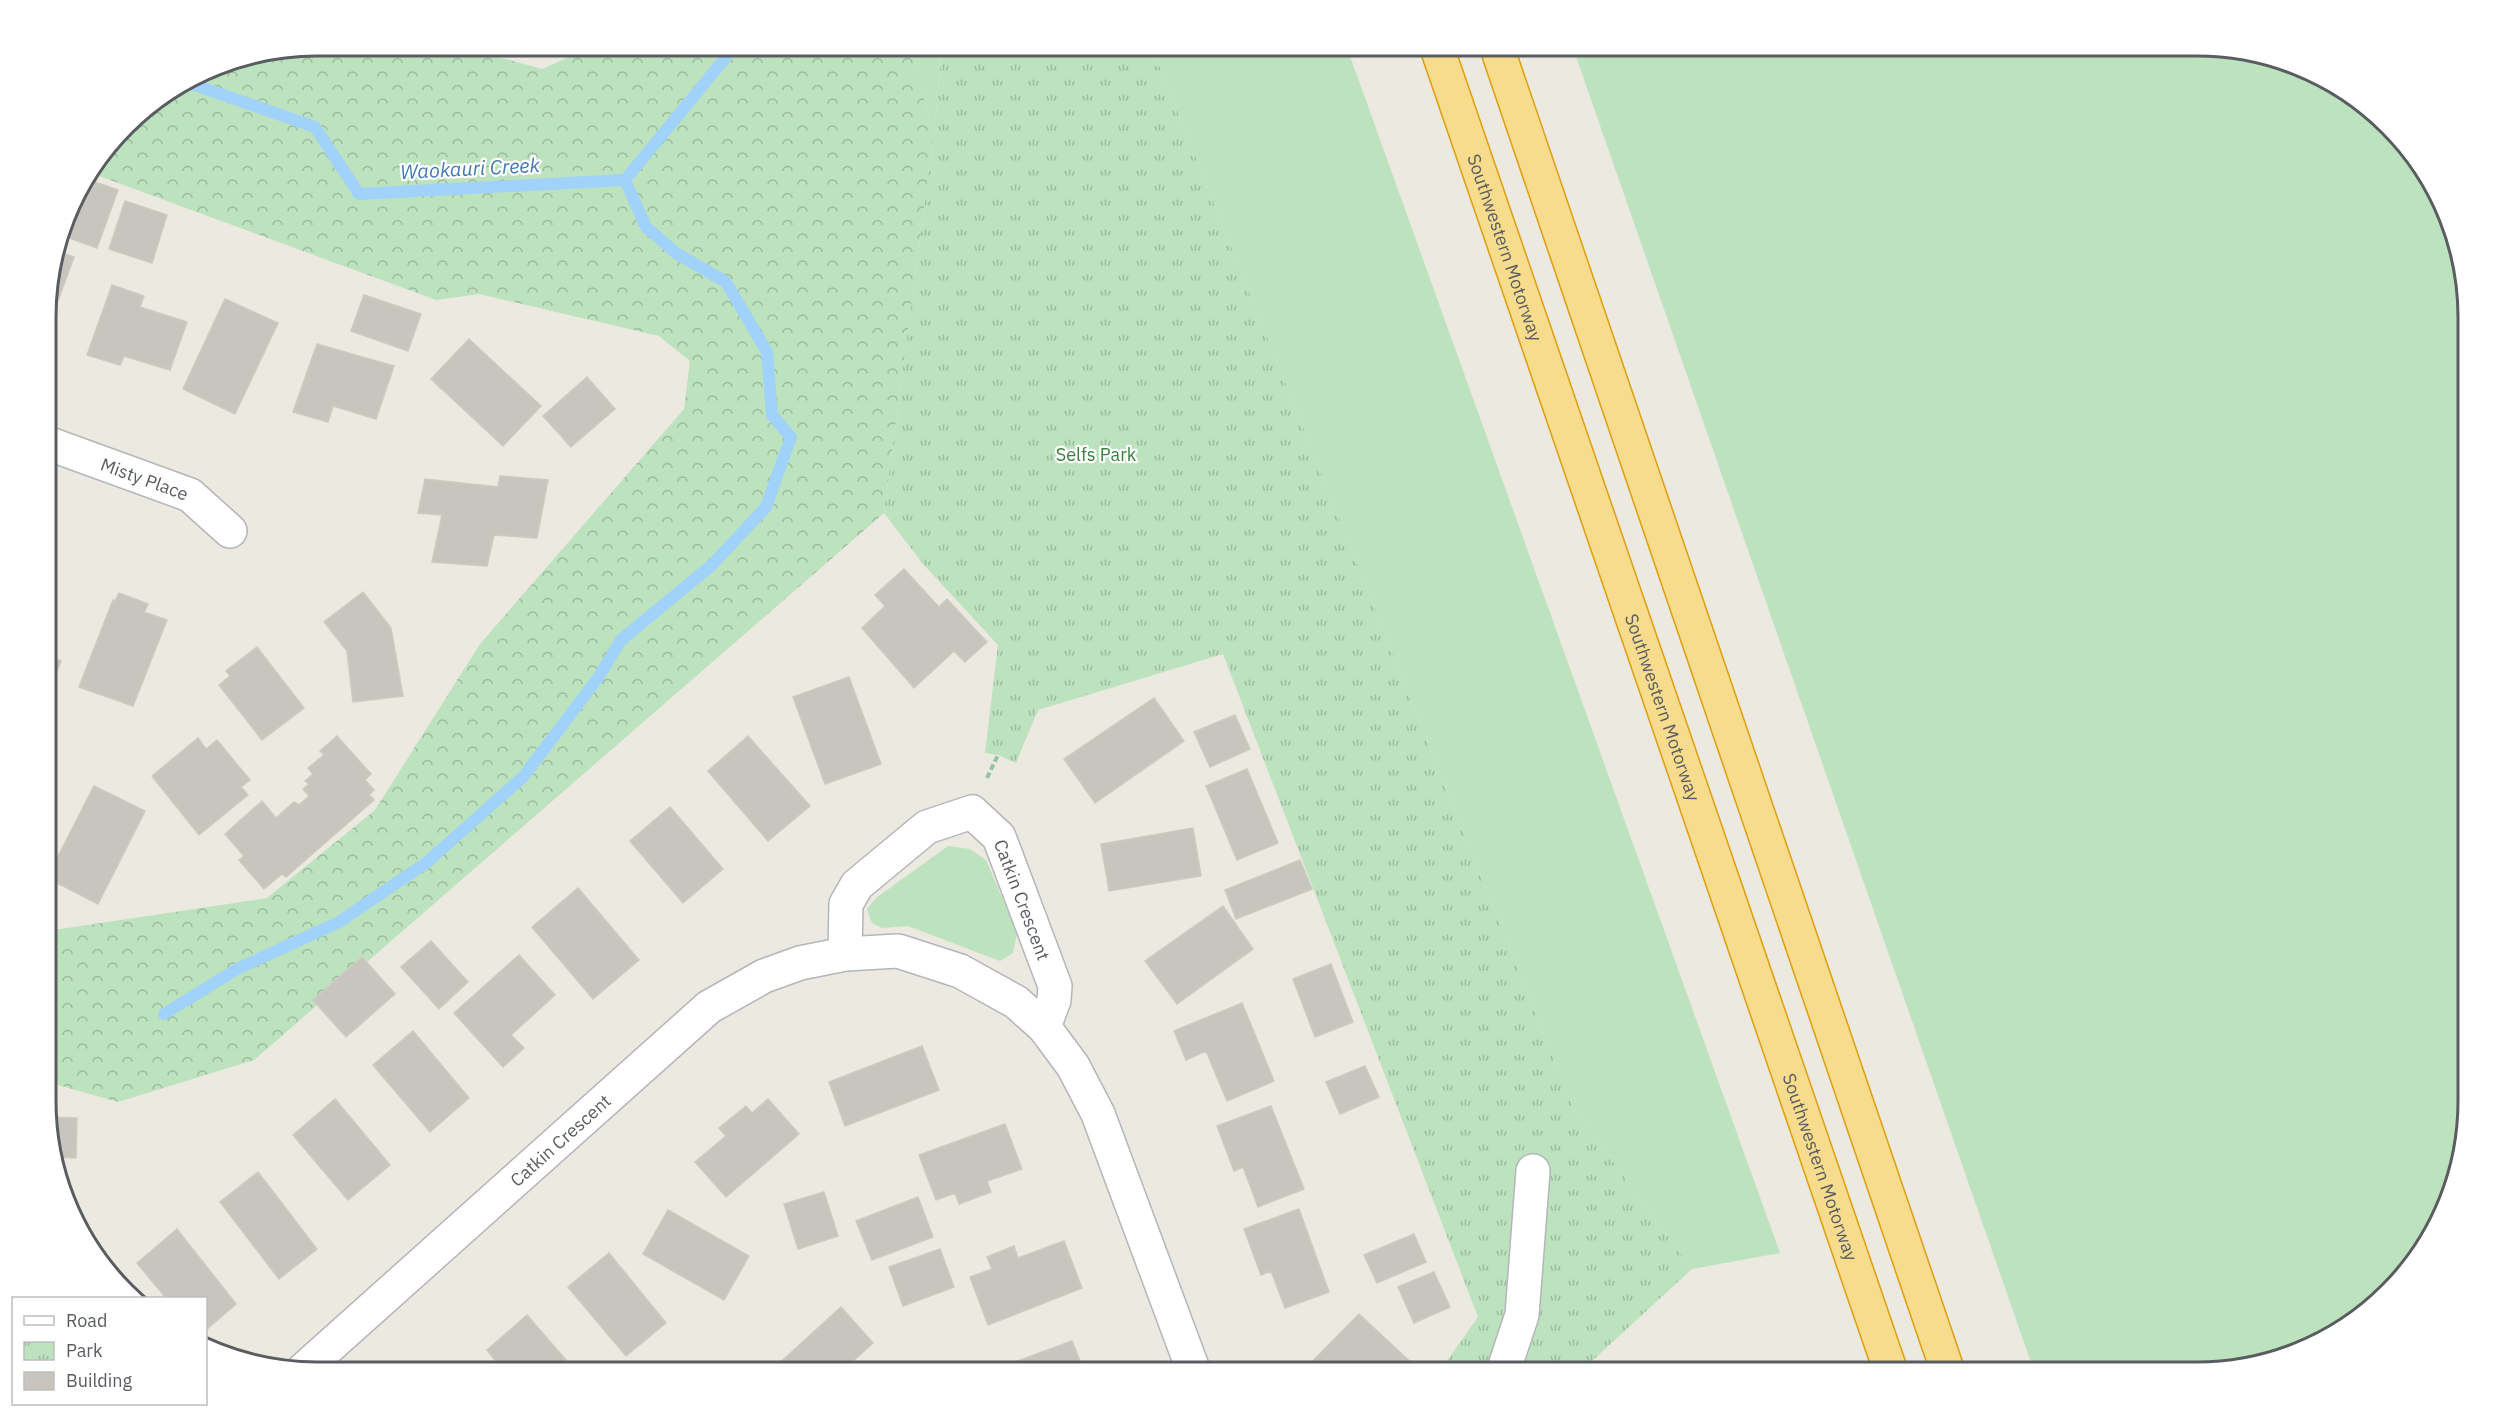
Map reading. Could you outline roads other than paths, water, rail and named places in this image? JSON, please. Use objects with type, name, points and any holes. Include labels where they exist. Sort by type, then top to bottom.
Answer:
[{"type":"highway","name":"Southwestern Motorway","points":[[1440,56],[1888,1362]]},
{"type":"highway","points":[[1500,56],[1945,1362]]},
{"type":"street","name":"Misty Place","points":[[56,446],[190,495],[230,531]]},
{"type":"street","name":"Catkin Crescent","points":[[844,954],[846,904],[857,885],[927,827],[972,812],[999,837],[1055,986],[1054,1000],[1044,1027]]},
{"type":"street","name":"Catkin Crescent","points":[[312,1362],[709,1007],[764,976],[800,963],[844,954],[898,951],[960,971],[1016,1002],[1044,1027],[1073,1066],[1098,1114],[1190,1362]]},
{"type":"street","points":[[1506,1362],[1522,1315],[1533,1171]]},
{"type":"waterway","name":"Waokauri Creek","points":[[195,85],[315,127],[359,194],[625,180],[727,56]]},
{"type":"waterway","points":[[164,1014],[237,969],[339,922],[426,863],[523,777],[598,678],[621,640],[712,565],[766,507],[791,437],[772,415],[767,352],[726,282],[676,253],[646,227],[625,180]]},
{"type":"park label","name":"Selfs Park","points":[[1096,454]]}]
